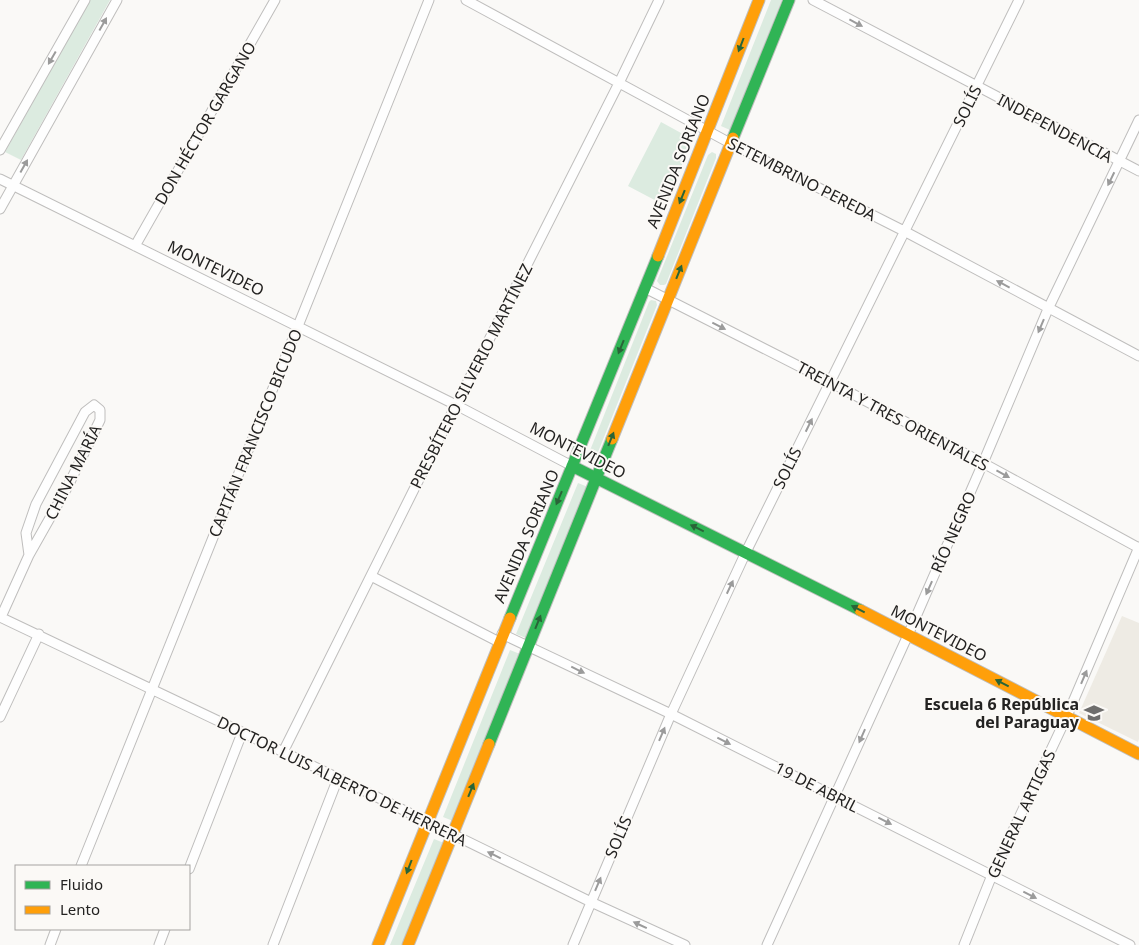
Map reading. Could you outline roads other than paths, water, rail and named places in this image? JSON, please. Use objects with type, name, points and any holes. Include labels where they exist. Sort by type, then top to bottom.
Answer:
[{"type":"street","points":[[0,150],[85,0]]},
{"type":"street","points":[[0,209],[117,0]]},
{"type":"street","name":"DON HÉCTOR GARGANO","points":[[135,246],[275,0]]},
{"type":"street","name":"CAPITÁN FRANCISCO BICUDO","points":[[81,865],[429,0]]},
{"type":"street","name":"SETEMBRINO PEREDA","points":[[466,0],[730,143],[904,231],[1139,356]]},
{"type":"street","name":"PRESBÍTERO SILVERIO MARTÍNEZ","points":[[284,752],[659,0]]},
{"type":"street","name":"AVENIDA SORIANO","points":[[378,945],[500,638],[709,130],[759,0]]},
{"type":"street","points":[[408,945],[789,0]]},
{"type":"street","name":"INDEPENDENCIA","points":[[813,0],[1139,172]]},
{"type":"street","name":"SOLÍS","points":[[573,945],[670,714],[746,552],[1019,0]]},
{"type":"street","name":"RÍO NEGRO","points":[[766,945],[908,635],[1048,308],[1139,120]]},
{"type":"street","name":"MONTEVIDEO","points":[[0,179],[456,405],[572,466],[746,552],[1139,754]]},
{"type":"street","name":"TREINTA Y TRES ORIENTALES","points":[[644,288],[830,382],[1139,548]]},
{"type":"street","name":"CHINA MARÍA","points":[[0,617],[29,555],[68,486],[100,420],[100,410],[94,405],[85,412],[36,504],[26,533],[29,555]]},
{"type":"street","name":"GENERAL ARTIGAS","points":[[964,945],[992,876],[1067,716],[1139,548]]},
{"type":"street","name":"19 DE ABRIL","points":[[371,576],[500,638],[528,646],[670,714],[1130,945]]},
{"type":"street","name":"DOCTOR LUIS ALBERTO DE HERRERA","points":[[0,617],[338,778],[590,902],[685,945]]},
{"type":"street","points":[[0,717],[39,634]]},
{"type":"street","points":[[190,865],[242,733]]},
{"type":"street","points":[[273,945],[338,778]]},
{"type":"street","points":[[50,945],[56,930]]},
{"type":"street","points":[[159,945],[165,930]]},
{"type":"place","name":"Escuela 6 República del Paraguay","points":[[1094,713]]}]
